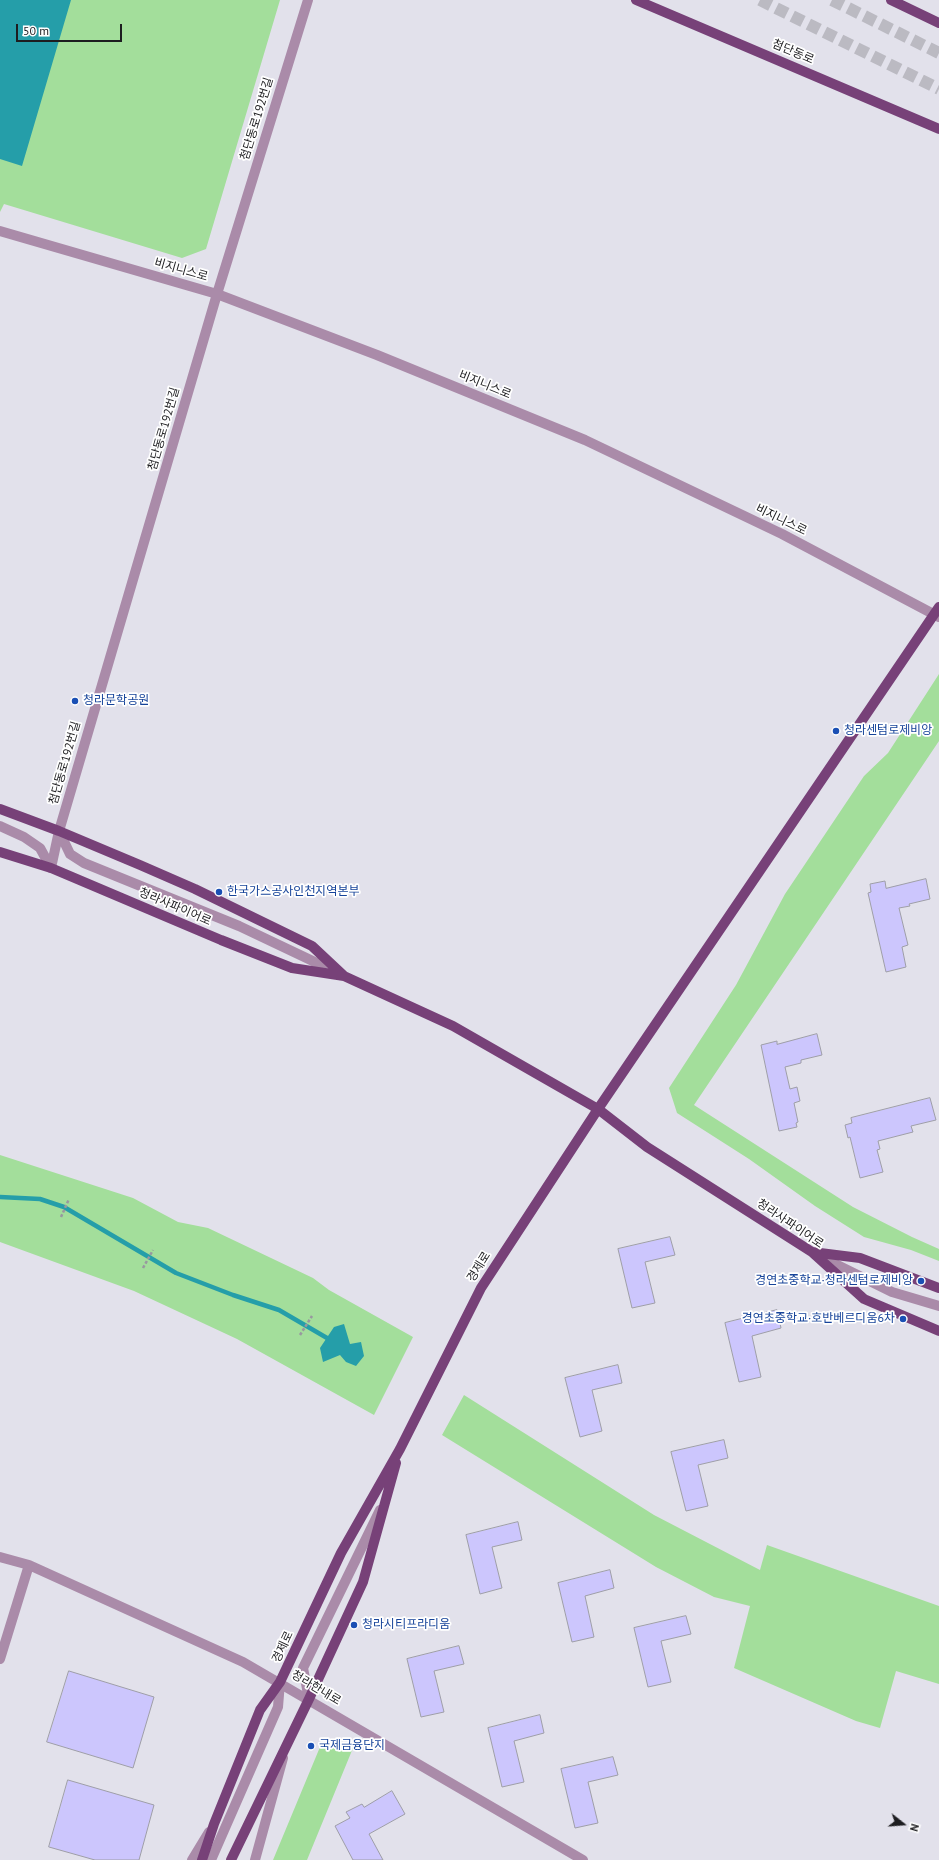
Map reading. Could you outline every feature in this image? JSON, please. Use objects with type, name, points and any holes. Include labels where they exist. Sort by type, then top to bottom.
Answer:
[{"type":"main road","name":"첨단동로","points":[[636,0],[939,129]]},
{"type":"main road","points":[[891,0],[939,22]]},
{"type":"main road","name":"경제로","points":[[202,1860],[214,1824],[260,1710],[280,1682],[341,1553],[400,1449],[481,1288],[598,1109],[937,613]]},
{"type":"main road","points":[[0,809],[59,831],[194,889],[312,946],[344,976]]},
{"type":"main road","name":"청라사파이어로","points":[[0,852],[51,868],[221,940],[292,968],[344,976],[453,1026],[598,1109],[647,1147],[812,1252],[864,1299],[939,1332]]},
{"type":"main road","points":[[812,1252],[860,1258],[939,1288]]},
{"type":"main road","name":"경제로","points":[[231,1860],[287,1742],[309,1700],[363,1582],[400,1449]]},
{"type":"street","name":"첨단동로192번길","points":[[51,868],[59,831],[217,294],[308,0]]},
{"type":"street","name":"비지니스로","points":[[3,232],[217,294],[377,355],[585,440],[782,534],[937,613]]},
{"type":"street","points":[[0,826],[24,836],[40,848],[51,868]]},
{"type":"street","points":[[59,831],[70,854],[84,863],[239,926],[344,976]]},
{"type":"street","points":[[812,1252],[892,1292],[939,1306]]},
{"type":"street","points":[[309,1700],[303,1668],[387,1496]]},
{"type":"street","name":"청라한내로","points":[[0,1557],[29,1565],[243,1662],[280,1682],[583,1860]]},
{"type":"street","points":[[0,1659],[29,1565]]},
{"type":"street","points":[[211,1860],[278,1706],[280,1682]]},
{"type":"street","points":[[255,1860],[287,1742]]},
{"type":"street","points":[[192,1860],[214,1824]]},
{"type":"path","points":[[62,1217],[69,1199]]},
{"type":"path","points":[[143,1268],[153,1250]]},
{"type":"path","points":[[300,1335],[312,1316]]},
{"type":"green space","points":[[0,0],[280,0],[206,249],[182,258],[4,204],[0,212]]},
{"type":"green space","points":[[939,674],[939,741],[694,1105],[853,1207],[939,1249],[939,1261],[911,1250],[864,1237],[815,1206],[749,1159],[677,1113],[669,1088],[736,985],[785,894],[864,776],[888,753]]},
{"type":"green space","points":[[0,1155],[133,1198],[178,1222],[208,1228],[313,1278],[329,1290],[413,1337],[374,1415],[237,1339],[134,1291],[0,1242]]},
{"type":"green space","points":[[464,1395],[654,1515],[760,1570],[767,1545],[939,1606],[939,1684],[896,1671],[880,1728],[856,1721],[734,1668],[750,1606],[714,1597],[656,1567],[442,1435]]},
{"type":"green space","points":[[338,1740],[353,1748],[307,1860],[273,1860],[320,1747]]},
{"type":"water","points":[[0,0],[71,0],[22,166],[0,159]]},
{"type":"water","points":[[344,1324],[350,1344],[361,1342],[364,1356],[356,1366],[346,1362],[340,1355],[323,1362],[320,1348],[334,1327]]},
{"type":"building","points":[[926,879],[930,899],[899,908],[908,945],[902,947],[906,967],[886,972],[868,893],[871,892],[870,884],[885,881],[886,888]]},
{"type":"building","points":[[817,1034],[822,1055],[801,1060],[801,1063],[785,1067],[790,1089],[797,1087],[800,1101],[794,1103],[798,1122],[796,1123],[797,1127],[779,1131],[761,1045],[777,1041],[777,1044]]},
{"type":"building","points":[[930,1098],[936,1120],[911,1126],[913,1132],[878,1141],[880,1149],[877,1150],[883,1172],[860,1178],[850,1137],[848,1138],[845,1125],[852,1123],[851,1118]]},
{"type":"building","points":[[670,1237],[675,1255],[645,1262],[655,1303],[632,1308],[618,1249]]},
{"type":"building","points":[[777,1310],[781,1328],[752,1336],[761,1377],[739,1382],[725,1323]]},
{"type":"building","points":[[618,1365],[622,1383],[592,1390],[602,1431],[580,1437],[565,1378]]},
{"type":"building","points":[[724,1440],[728,1458],[698,1465],[708,1506],[686,1511],[671,1452]]},
{"type":"building","points":[[518,1522],[522,1540],[492,1547],[502,1588],[480,1594],[466,1535]]},
{"type":"building","points":[[610,1570],[614,1588],[585,1596],[594,1637],[572,1642],[558,1583]]},
{"type":"building","points":[[686,1616],[691,1634],[661,1641],[671,1682],[648,1687],[634,1628]]},
{"type":"building","points":[[459,1646],[464,1664],[434,1671],[444,1712],[421,1717],[407,1659]]},
{"type":"building","points":[[69,1671],[154,1697],[133,1768],[47,1742]]},
{"type":"building","points":[[540,1715],[544,1733],[514,1741],[524,1782],[502,1787],[488,1728]]},
{"type":"building","points":[[613,1757],[618,1775],[588,1782],[598,1823],[575,1828],[561,1769]]},
{"type":"building","points":[[68,1780],[154,1805],[139,1860],[95,1860],[49,1847]]},
{"type":"building","points":[[392,1791],[405,1814],[369,1834],[383,1860],[353,1860],[335,1826],[350,1818],[346,1812],[362,1804],[364,1807]]},
{"type":"waterway","points":[[0,1197],[40,1199],[64,1207],[176,1273],[233,1295],[279,1310],[327,1338]]},
{"type":"tunnel","points":[[760,0],[939,89]]},
{"type":"tunnel","points":[[832,0],[939,53]]},
{"type":"place","name":"청라문학공원","points":[[75,701]]},
{"type":"place","name":"청라센텀로제비앙","points":[[836,731]]},
{"type":"place","name":"한국가스공사인천지역본부","points":[[219,892]]},
{"type":"place","name":"경연초중학교·청라센텀로제비앙","points":[[921,1281]]},
{"type":"place","name":"경연초중학교·호반베르디움6차","points":[[903,1319]]},
{"type":"place","name":"청라시티프라디움","points":[[354,1625]]},
{"type":"place","name":"국제금융단지","points":[[311,1746]]}]
